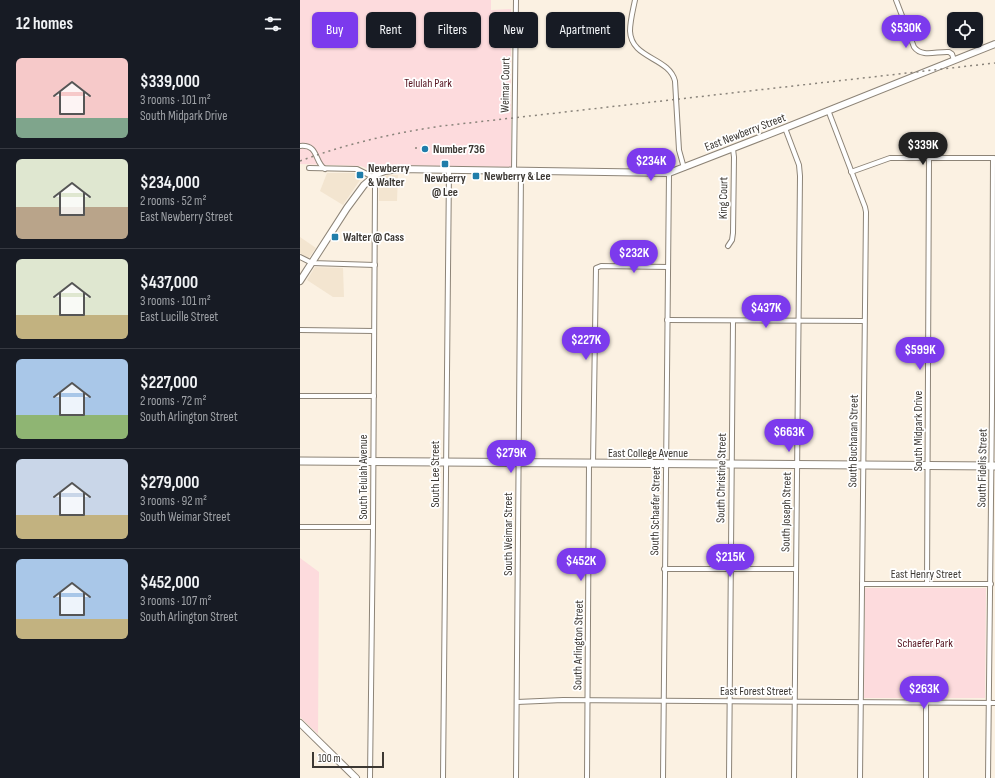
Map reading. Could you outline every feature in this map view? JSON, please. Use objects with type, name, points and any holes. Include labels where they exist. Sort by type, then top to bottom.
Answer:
[{"type":"main road","name":"East Newberry Street","points":[[373,177],[385,171],[394,169],[669,173],[733,149],[995,44]]},
{"type":"main road","points":[[300,281],[364,185],[373,177]]},
{"type":"main road","name":"East College Avenue","points":[[300,461],[993,466]]},
{"type":"main road","points":[[300,723],[356,778]]},
{"type":"street","name":"Weimar Court","points":[[516,0],[518,171]]},
{"type":"street","points":[[635,0],[630,30],[633,43],[638,49],[668,68],[674,75],[680,150],[684,168]]},
{"type":"street","points":[[896,0],[914,47],[917,51],[926,53],[948,52],[952,54],[954,60]]},
{"type":"street","name":"South Buchanan Street","points":[[828,110],[866,212],[862,465],[860,778]]},
{"type":"street","name":"South Joseph Street","points":[[785,128],[799,165],[800,176],[794,778]]},
{"type":"street","points":[[300,146],[304,145],[315,152],[321,166],[325,169]]},
{"type":"street","name":"King Court","points":[[728,246],[732,240],[733,233],[733,149]]},
{"type":"street","points":[[851,172],[890,158],[994,158]]},
{"type":"street","name":"South Midpark Drive","points":[[927,584],[929,158]]},
{"type":"street","name":"South Fidelis Street","points":[[988,778],[993,466],[994,158]]},
{"type":"street","points":[[309,168],[357,169],[373,177]]},
{"type":"street","name":"South Lee Street","points":[[443,778],[449,170]]},
{"type":"street","name":"South Weimar Street","points":[[516,778],[519,463],[518,171]]},
{"type":"street","name":"South Schaefer Street","points":[[663,778],[669,173]]},
{"type":"street","name":"South Telulah Avenue","points":[[370,778],[375,265],[375,196],[373,177]]},
{"type":"street","points":[[300,257],[312,263],[375,265]]},
{"type":"street","name":"South Arlington Street","points":[[587,778],[595,270],[598,266],[668,267]]},
{"type":"street","points":[[667,320],[864,321]]},
{"type":"street","name":"South Christine Street","points":[[728,778],[733,321]]},
{"type":"street","points":[[300,330],[374,331]]},
{"type":"street","points":[[300,396],[374,396]]},
{"type":"street","points":[[300,527],[373,527]]},
{"type":"street","points":[[664,569],[796,570]]},
{"type":"street","name":"East Henry Street","points":[[862,584],[991,584]]},
{"type":"street","name":"East Forest Street","points":[[517,702],[588,700],[995,703]]},
{"type":"street","points":[[926,702],[926,778]]},
{"type":"shaded area","points":[[327,173],[356,173],[362,177],[343,205],[320,191]]},
{"type":"shaded area","points":[[388,175],[398,175],[397,201],[379,201],[379,181],[382,177]]},
{"type":"shaded area","points":[[300,237],[316,248],[308,259],[300,253]]},
{"type":"shaded area","points":[[315,267],[343,268],[344,297],[333,297],[307,280]]},
{"type":"green space","name":"Telulah Park","points":[[300,0],[491,0],[491,10],[511,9],[511,12],[489,12],[489,48],[511,48],[511,167],[386,165],[371,170],[361,166],[300,164]]},
{"type":"green space","points":[[300,558],[319,572],[318,734],[300,717]]},
{"type":"green space","name":"Schaefer Park","points":[[865,588],[986,588],[985,698],[864,698]]},
{"type":"railway","points":[[300,161],[335,149],[370,140],[442,126],[995,63]]},
{"type":"railway","points":[[415,148],[436,149]]},
{"type":"place","name":"Number 736","points":[[425,149]]},
{"type":"place","name":"Newberry @ Lee","points":[[445,164]]},
{"type":"place","name":"Newberry & Walter","points":[[360,175]]},
{"type":"place","name":"Newberry & Lee","points":[[476,176]]},
{"type":"place","name":"Walter @ Cass","points":[[335,237]]}]
